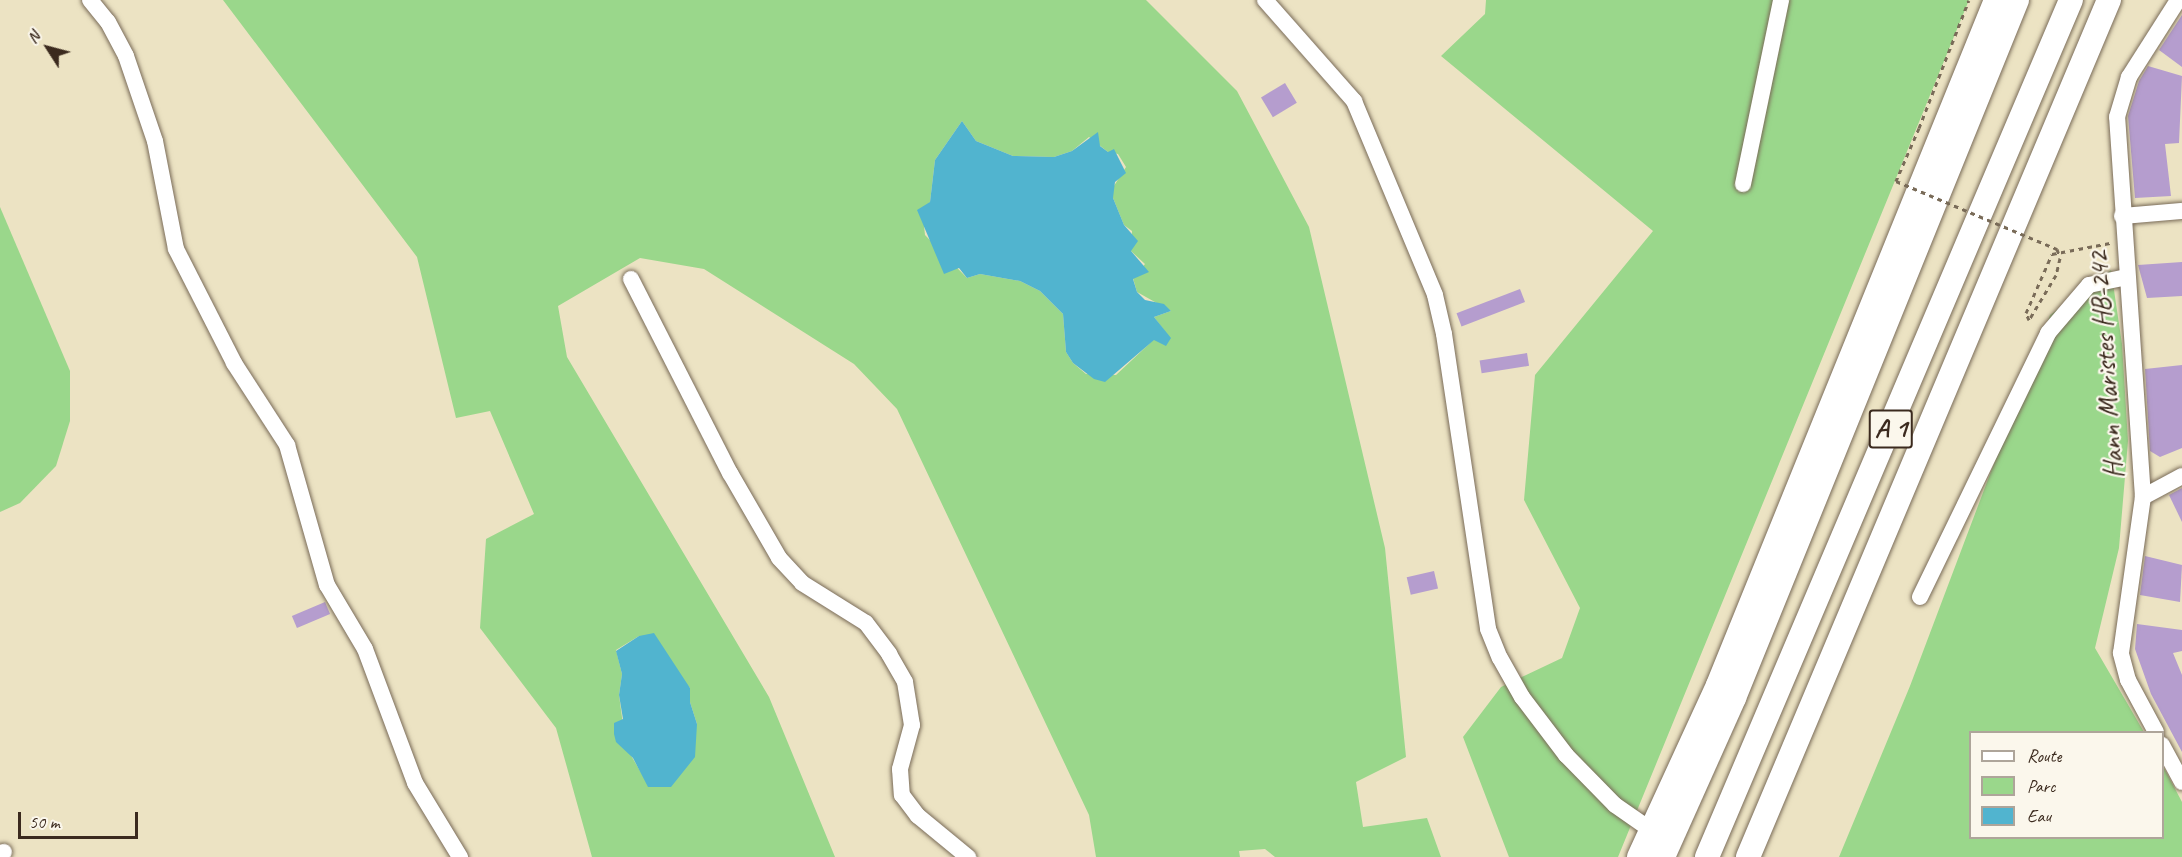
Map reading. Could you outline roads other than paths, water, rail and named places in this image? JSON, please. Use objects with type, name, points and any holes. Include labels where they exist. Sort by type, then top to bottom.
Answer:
[{"type":"highway","points":[[1639,857],[1718,685],[1996,0]]},
{"type":"highway","points":[[1663,857],[1734,698],[2017,0]]},
{"type":"highway","name":"A 1","points":[[1707,857],[2071,0]]},
{"type":"highway","name":"A 1","points":[[1748,857],[2109,0]]},
{"type":"street","points":[[90,0],[108,22],[126,56],[155,141],[177,249],[229,353],[287,446],[327,585],[365,649],[415,783],[460,857]]},
{"type":"street","points":[[1265,0],[1354,101],[1435,295],[1444,334],[1488,629],[1500,658],[1522,697],[1566,754],[1615,805],[1651,830]]},
{"type":"street","points":[[1743,184],[1781,0]]},
{"type":"street","name":"Hann Maristes HB-242","points":[[2155,731],[2128,680],[2121,653],[2143,497],[2126,277],[2117,117],[2129,76],[2178,0]]},
{"type":"street","points":[[2122,216],[2182,211]]},
{"type":"street","points":[[1920,597],[2048,333],[2089,285],[2126,277]]},
{"type":"street","points":[[631,279],[730,473],[779,558],[802,584],[866,623],[889,654],[904,682],[912,725],[900,769],[902,795],[918,816],[968,857]]},
{"type":"street","points":[[2143,497],[2182,476]]},
{"type":"street","points":[[2164,747],[2182,782]]},
{"type":"water","points":[[962,121],[976,141],[1013,156],[1054,157],[1072,151],[1098,132],[1100,146],[1108,152],[1114,149],[1126,173],[1115,182],[1113,198],[1124,225],[1138,241],[1131,251],[1149,272],[1133,279],[1137,292],[1145,300],[1164,304],[1171,311],[1154,317],[1171,338],[1166,346],[1154,340],[1105,382],[1094,379],[1073,363],[1066,352],[1063,314],[1040,291],[1020,281],[980,274],[967,278],[959,268],[944,274],[917,210],[930,202],[935,160]]},
{"type":"water","points":[[654,633],[690,688],[690,702],[697,724],[695,757],[671,787],[648,787],[633,758],[616,742],[614,734],[614,723],[623,719],[619,695],[622,674],[616,651],[639,636]]}]
